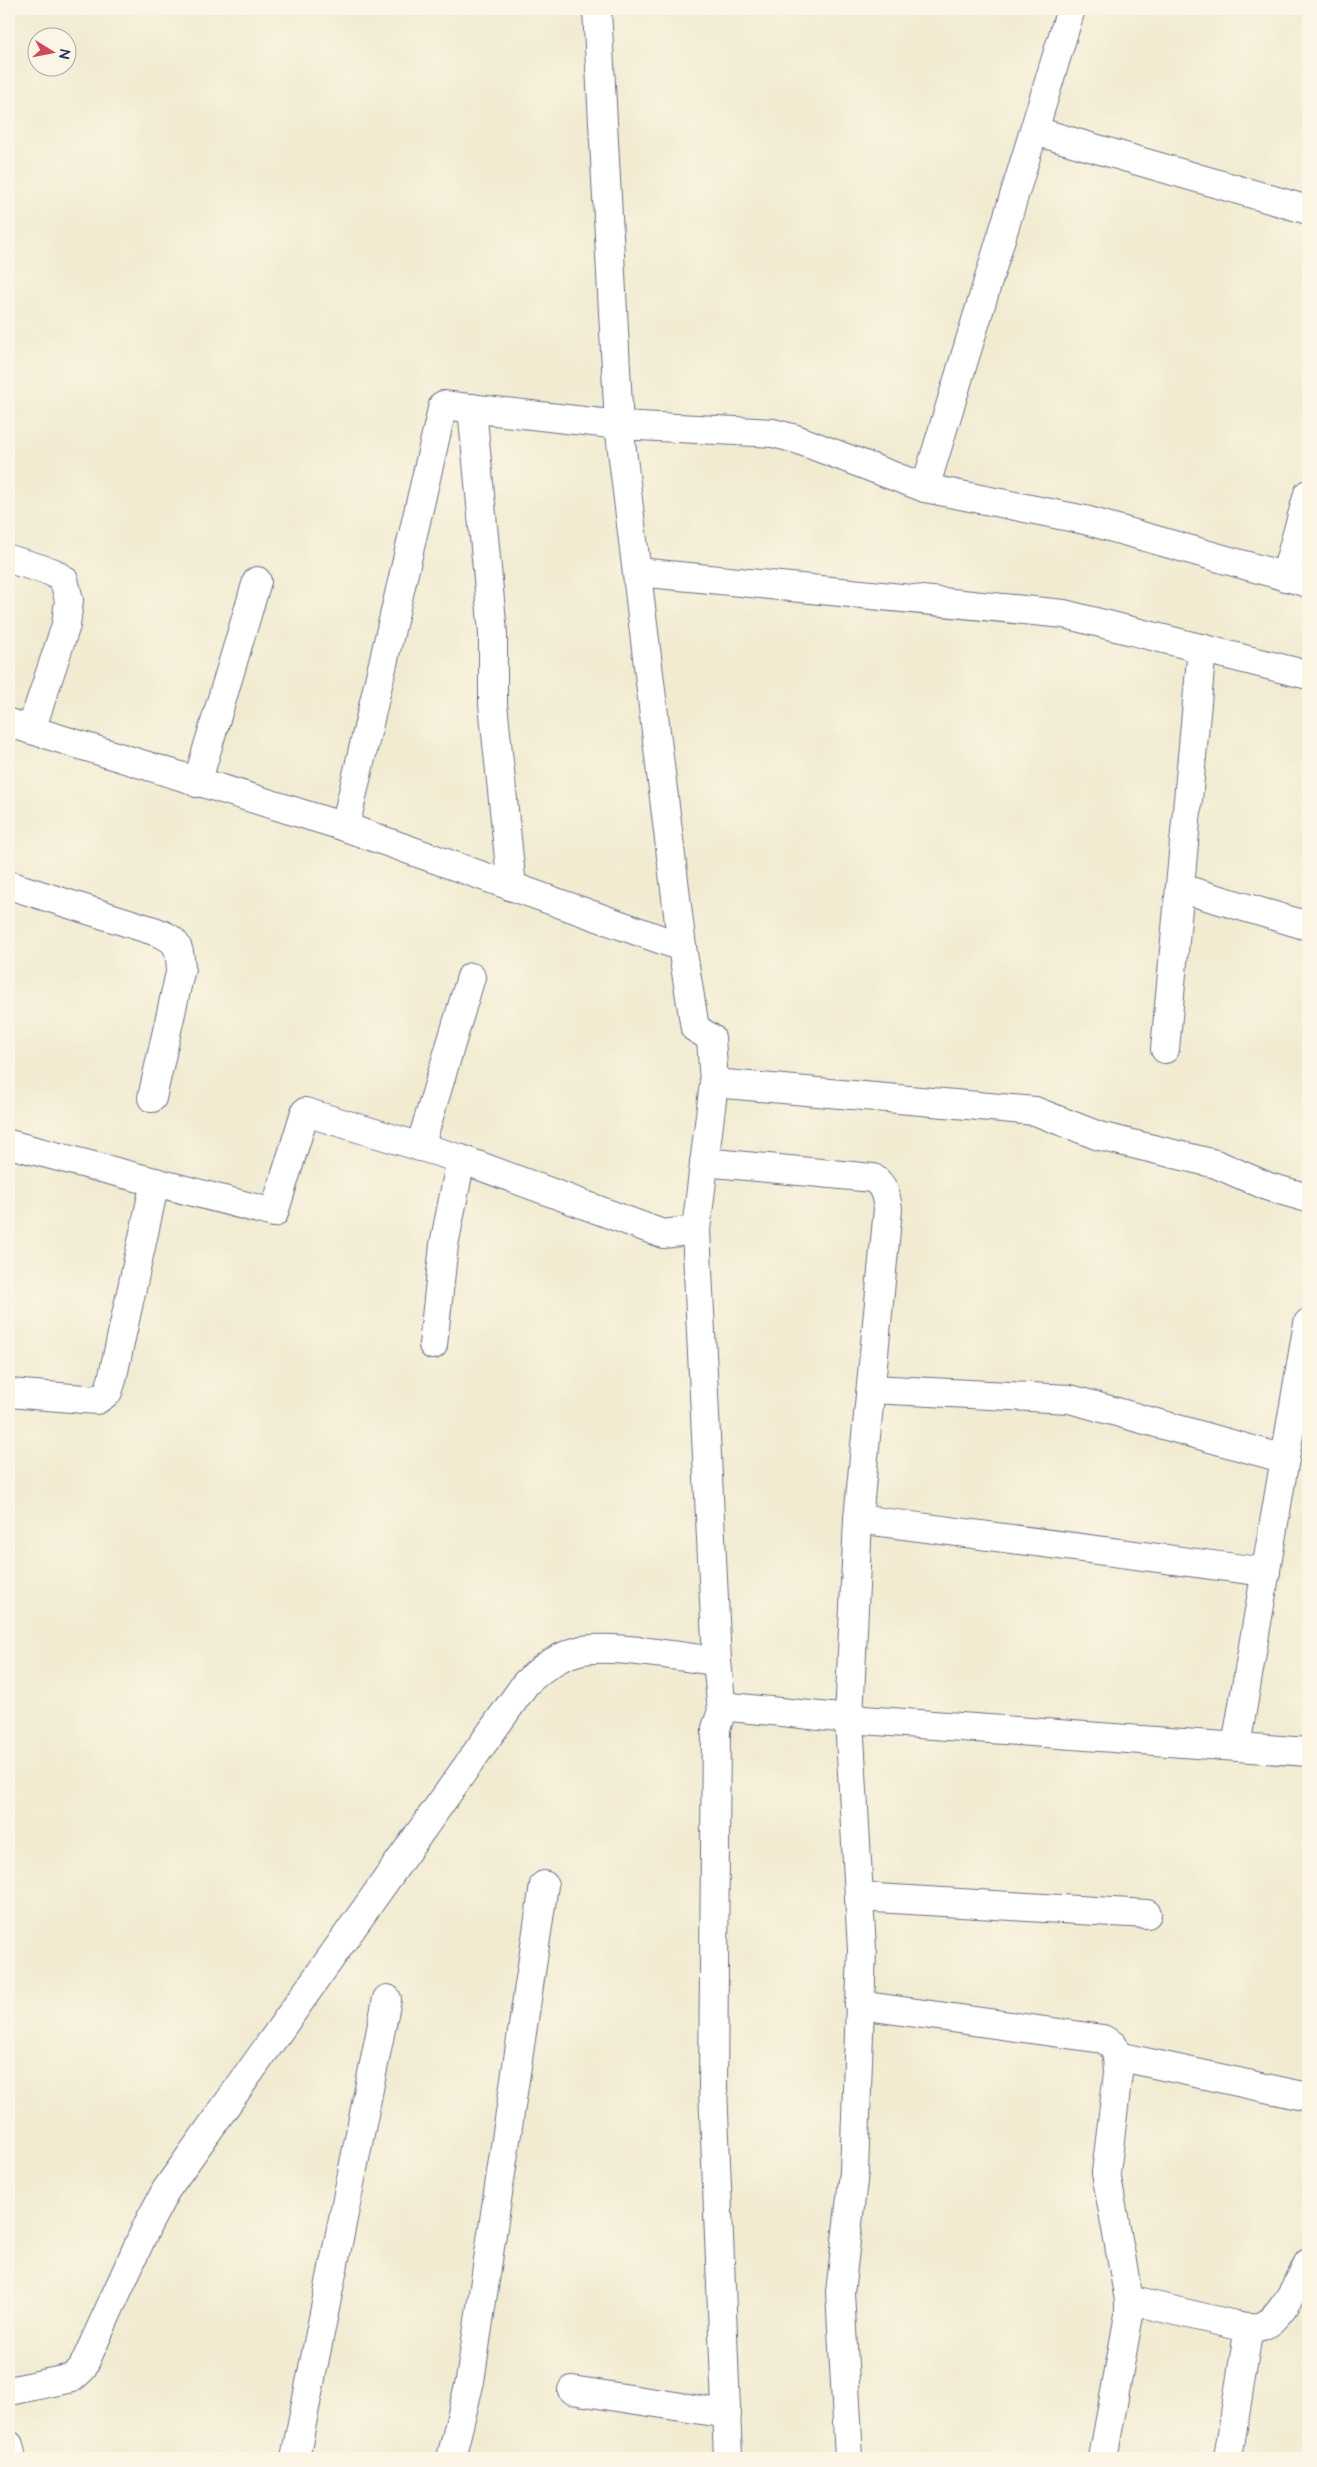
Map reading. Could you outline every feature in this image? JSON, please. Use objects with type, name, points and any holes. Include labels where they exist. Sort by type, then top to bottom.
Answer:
[{"type":"main road","points":[[597,9],[620,425],[682,947],[695,1028],[710,1038],[714,1084],[696,1230],[717,1661],[722,1712],[716,1728],[713,2088],[728,2458]]},
{"type":"main road","points":[[925,488],[1071,9]]},
{"type":"main road","points":[[1035,131],[1308,210]]},
{"type":"main road","points":[[345,827],[443,405],[620,425],[773,433],[796,439],[925,488],[1085,520],[1297,580],[1308,494]]},
{"type":"main road","points":[[472,408],[493,633],[493,704],[512,887]]},
{"type":"main road","points":[[9,559],[52,572],[64,580],[69,600],[66,625],[20,726],[197,783],[345,827],[682,947]]},
{"type":"main road","points":[[638,572],[1031,610],[1093,621],[1308,675]]},
{"type":"main road","points":[[197,783],[256,581]]},
{"type":"main road","points":[[1164,1049],[1202,648]]},
{"type":"main road","points":[[9,885],[172,938],[179,950],[181,968],[152,1098]]},
{"type":"main road","points":[[1180,888],[1308,926]]},
{"type":"main road","points":[[420,1147],[471,977]]},
{"type":"main road","points":[[714,1084],[1035,1111],[1099,1136],[1216,1164],[1269,1187],[1308,1198]]},
{"type":"main road","points":[[9,1144],[274,1213],[305,1112],[461,1159],[663,1234],[696,1230]]},
{"type":"main road","points":[[433,1345],[442,1253],[461,1159]]},
{"type":"main road","points":[[704,1162],[873,1178],[880,1183],[886,1194],[888,1209],[858,1519],[849,1719],[862,1975],[859,2004],[854,2172],[840,2292],[849,2458]]},
{"type":"main road","points":[[9,1393],[97,1400],[108,1392],[156,1182]]},
{"type":"main road","points":[[1236,1746],[1308,1323]]},
{"type":"main road","points":[[871,1389],[1070,1399],[1285,1459]]},
{"type":"main road","points":[[858,1519],[1266,1572]]},
{"type":"main road","points":[[9,2391],[72,2378],[82,2369],[150,2218],[166,2190],[526,1683],[547,1664],[579,1651],[610,1650],[717,1661]]},
{"type":"main road","points":[[722,1712],[731,1707],[849,1719],[1308,1752]]},
{"type":"main road","points":[[451,2458],[470,2381],[544,1886]]},
{"type":"main road","points":[[859,1897],[1147,1914]]},
{"type":"main road","points":[[295,2458],[387,1999]]},
{"type":"main road","points":[[859,2004],[1103,2039],[1112,2045],[1117,2056],[1118,2073],[1106,2173],[1129,2300],[1129,2315],[1103,2458]]},
{"type":"main road","points":[[1117,2056],[1308,2097]]},
{"type":"main road","points":[[1129,2300],[1249,2327],[1263,2326],[1276,2318],[1308,2262]]},
{"type":"main road","points":[[1228,2458],[1249,2327]]},
{"type":"main road","points":[[572,2390],[727,2414]]},
{"type":"main road","points":[[9,2445],[12,2458]]}]
